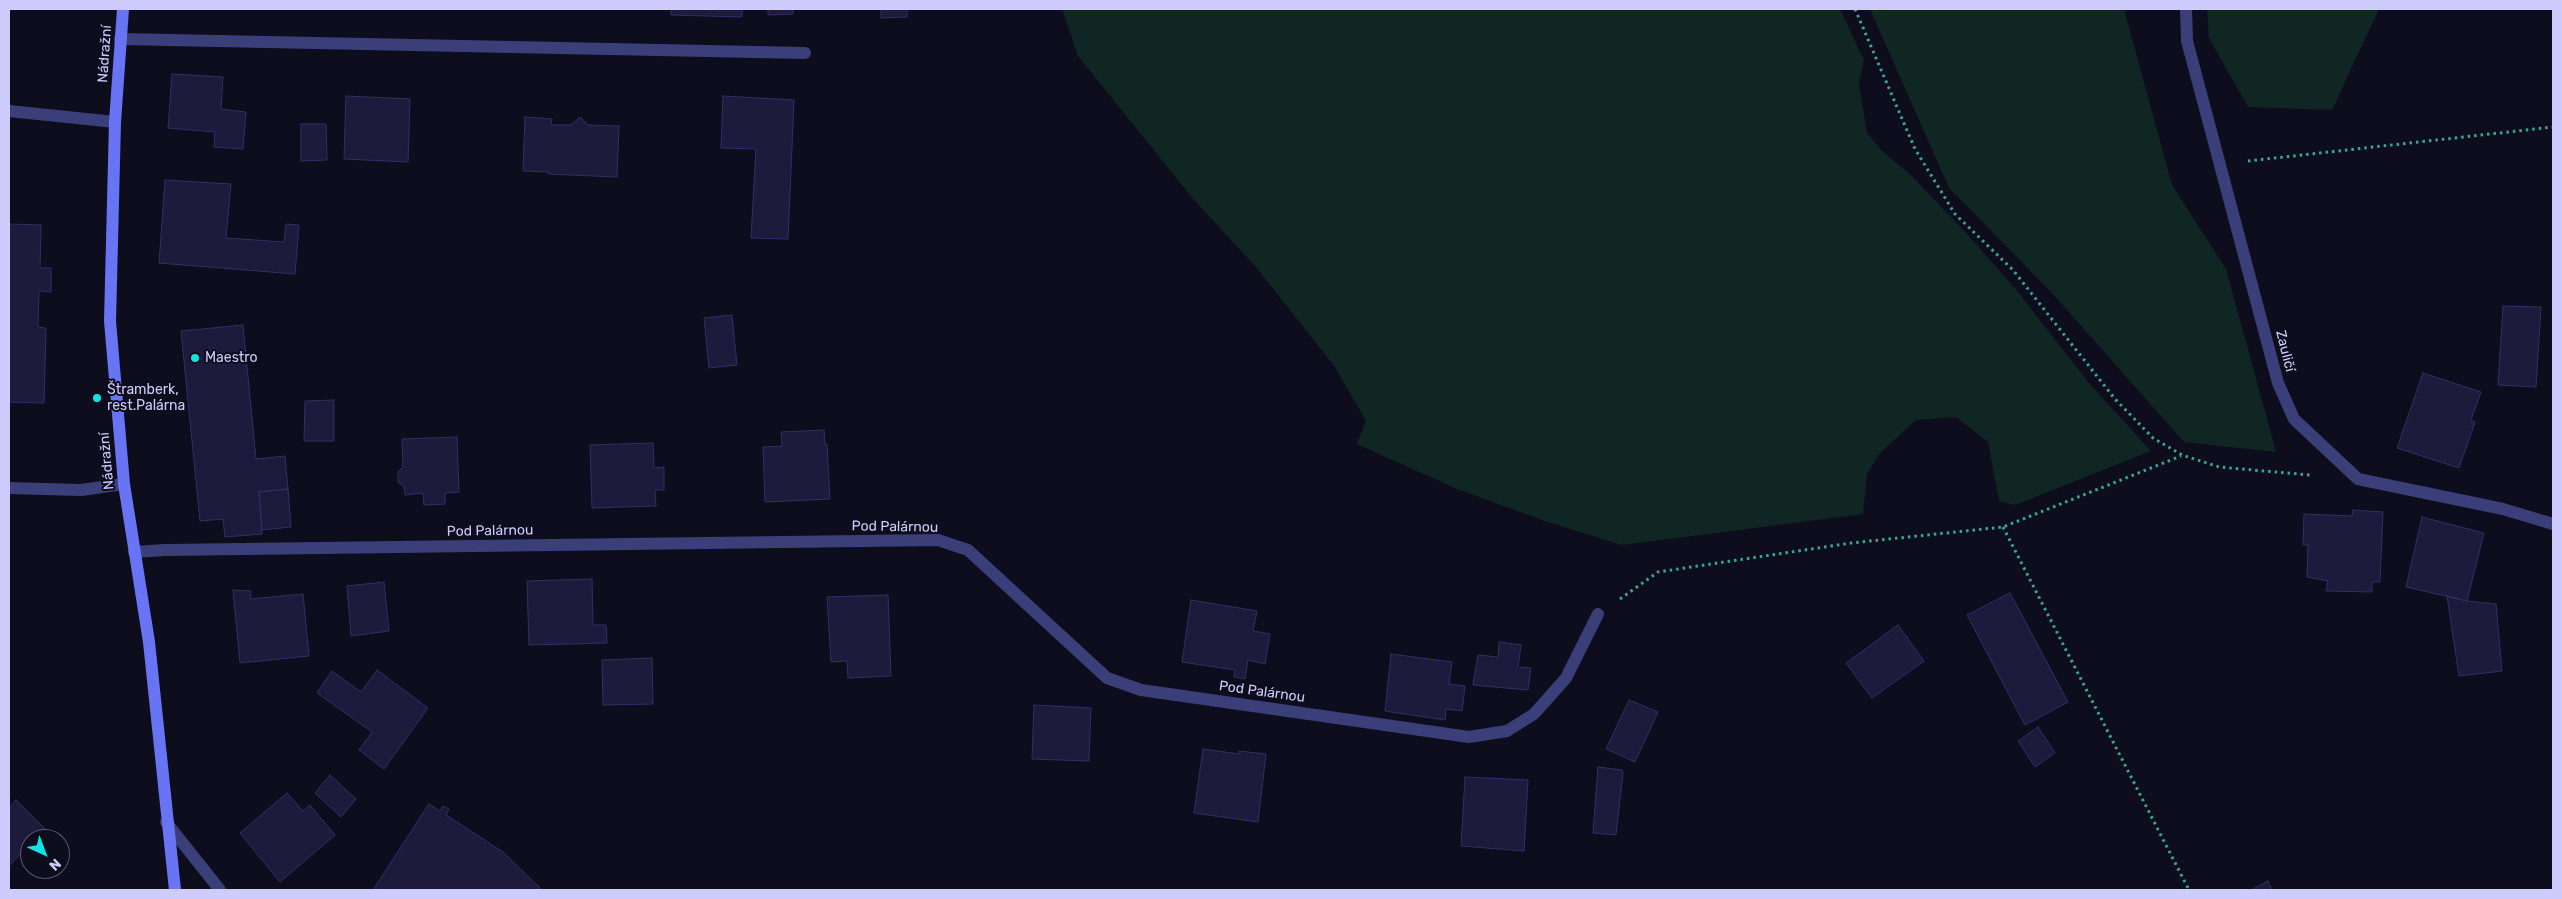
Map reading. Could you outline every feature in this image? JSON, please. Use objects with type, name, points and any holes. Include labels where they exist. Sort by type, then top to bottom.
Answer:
[{"type":"main road","name":"Nádražní","points":[[123,9],[115,122],[110,321],[124,484],[149,642],[166,822],[175,890]]},
{"type":"street","name":"Zauličí","points":[[2186,9],[2187,41],[2222,164],[2278,383],[2286,406],[2303,429],[2358,479]]},
{"type":"street","points":[[120,39],[805,53]]},
{"type":"street","points":[[9,111],[115,122]]},
{"type":"street","points":[[2358,479],[2503,509],[2553,524]]},
{"type":"street","points":[[9,488],[81,490],[124,484]]},
{"type":"street","name":"Pod Palárnou","points":[[134,552],[165,550],[938,540],[968,550],[1107,678],[1141,690],[1469,737],[1507,731],[1534,714],[1566,678],[1598,614]]},
{"type":"street","points":[[166,822],[220,890]]},
{"type":"path","points":[[1855,9],[1915,149],[1955,214],[2013,270],[2115,399],[2153,438],[2182,455],[2220,467],[2358,479]]},
{"type":"path","points":[[2222,164],[2553,127]]},
{"type":"path","points":[[1598,614],[1658,572],[1851,543],[2004,527],[2182,455]]},
{"type":"path","points":[[2004,527],[2189,890]]},
{"type":"green space","points":[[1062,9],[1840,9],[1864,60],[1859,85],[1867,133],[1882,151],[1911,175],[1966,233],[2014,287],[2089,383],[2151,451],[2015,505],[1999,501],[1988,442],[1956,417],[1916,420],[1880,453],[1867,474],[1863,514],[1622,545],[1545,521],[1457,489],[1357,444],[1366,421],[1335,367],[1256,267],[1194,200],[1078,56]]},
{"type":"green space","points":[[1870,9],[2124,9],[2172,185],[2226,269],[2276,452],[2184,442],[2052,293],[1949,188]]},
{"type":"green space","points":[[2207,9],[2379,9],[2332,110],[2248,107],[2209,38]]},
{"type":"building","points":[[671,9],[742,9],[742,17],[671,15]]},
{"type":"building","points":[[768,9],[793,9],[793,14],[768,15]]},
{"type":"building","points":[[881,9],[907,9],[907,17],[881,18]]},
{"type":"building","points":[[172,74],[223,77],[221,109],[246,112],[243,149],[214,147],[215,132],[168,128]]},
{"type":"building","points":[[346,96],[410,99],[408,162],[344,159]]},
{"type":"building","points":[[723,96],[794,100],[788,239],[751,238],[756,149],[721,148]]},
{"type":"building","points":[[525,117],[552,119],[551,125],[571,125],[580,117],[588,125],[619,126],[617,177],[523,171]]},
{"type":"building","points":[[301,124],[326,124],[327,160],[301,161]]},
{"type":"building","points":[[165,180],[231,184],[226,238],[284,242],[286,224],[299,225],[295,274],[159,263]]},
{"type":"building","points":[[9,224],[41,225],[40,268],[51,268],[51,292],[39,291],[38,327],[46,328],[44,403],[9,402]]},
{"type":"building","points":[[2503,306],[2541,307],[2536,387],[2498,385]]},
{"type":"building","points":[[732,315],[737,365],[709,368],[704,318]]},
{"type":"building","points":[[243,325],[256,459],[285,456],[288,489],[259,492],[262,534],[225,537],[223,519],[200,521],[181,331]]},
{"type":"building","points":[[2423,373],[2481,392],[2471,420],[2475,422],[2459,468],[2397,448]]},
{"type":"building","points":[[334,400],[334,441],[304,441],[305,401]]},
{"type":"building","points":[[824,430],[825,444],[827,444],[830,499],[765,502],[763,447],[782,446],[781,432]]},
{"type":"building","points":[[457,437],[459,492],[445,493],[445,504],[424,505],[423,493],[405,495],[404,487],[398,482],[398,472],[403,467],[402,439]]},
{"type":"building","points":[[653,443],[654,468],[664,467],[664,490],[655,490],[656,506],[592,508],[590,445]]},
{"type":"building","points":[[288,489],[291,527],[262,530],[259,492]]},
{"type":"building","points":[[2353,510],[2383,512],[2380,582],[2372,582],[2372,592],[2326,591],[2328,581],[2307,577],[2308,545],[2303,545],[2304,514],[2352,516]]},
{"type":"building","points":[[2422,517],[2484,533],[2467,601],[2406,587]]},
{"type":"building","points":[[592,579],[593,625],[606,625],[607,643],[529,645],[527,581]]},
{"type":"building","points":[[384,582],[389,631],[351,636],[347,586]]},
{"type":"building","points":[[233,590],[251,591],[250,599],[303,594],[309,656],[240,663]]},
{"type":"building","points":[[2010,593],[2068,702],[2025,725],[1967,615]]},
{"type":"building","points":[[888,595],[891,676],[848,678],[847,661],[831,662],[827,597]]},
{"type":"building","points":[[2447,596],[2467,601],[2496,604],[2502,671],[2459,676]]},
{"type":"building","points":[[1191,600],[1257,611],[1253,631],[1270,634],[1265,664],[1248,660],[1245,679],[1234,677],[1235,670],[1182,662]]},
{"type":"building","points":[[1898,625],[1924,661],[1872,698],[1846,663]]},
{"type":"building","points":[[1499,642],[1521,645],[1518,667],[1531,668],[1528,690],[1473,685],[1478,655],[1498,657]]},
{"type":"building","points":[[1391,654],[1452,662],[1449,684],[1465,686],[1462,711],[1446,709],[1445,720],[1385,711]]},
{"type":"building","points":[[652,658],[653,704],[603,705],[602,660]]},
{"type":"building","points":[[377,670],[428,708],[384,769],[359,750],[372,732],[317,693],[332,671],[361,692]]},
{"type":"building","points":[[1629,700],[1658,712],[1635,762],[1606,749]]},
{"type":"building","points":[[1034,705],[1091,708],[1089,761],[1032,759]]},
{"type":"building","points":[[2038,727],[2055,753],[2035,767],[2018,741]]},
{"type":"building","points":[[1203,749],[1239,754],[1239,751],[1266,754],[1258,822],[1194,813]]},
{"type":"building","points":[[1598,767],[1622,770],[1623,773],[1616,835],[1593,833]]},
{"type":"building","points":[[330,775],[356,799],[341,817],[315,793]]},
{"type":"building","points":[[1465,777],[1528,780],[1524,851],[1461,846]]},
{"type":"building","points":[[287,793],[303,811],[310,805],[335,835],[280,882],[240,833]]},
{"type":"building","points":[[16,800],[45,829],[20,829],[20,854],[9,866],[9,808]]},
{"type":"building","points":[[429,804],[440,811],[443,806],[449,809],[446,815],[503,852],[542,890],[373,890]]},
{"type":"building","points":[[2268,881],[2272,890],[2251,890]]},
{"type":"place","name":"Maestro","points":[[195,358]]},
{"type":"place","name":"Štramberk, rest.Palárna","points":[[97,398]]}]
